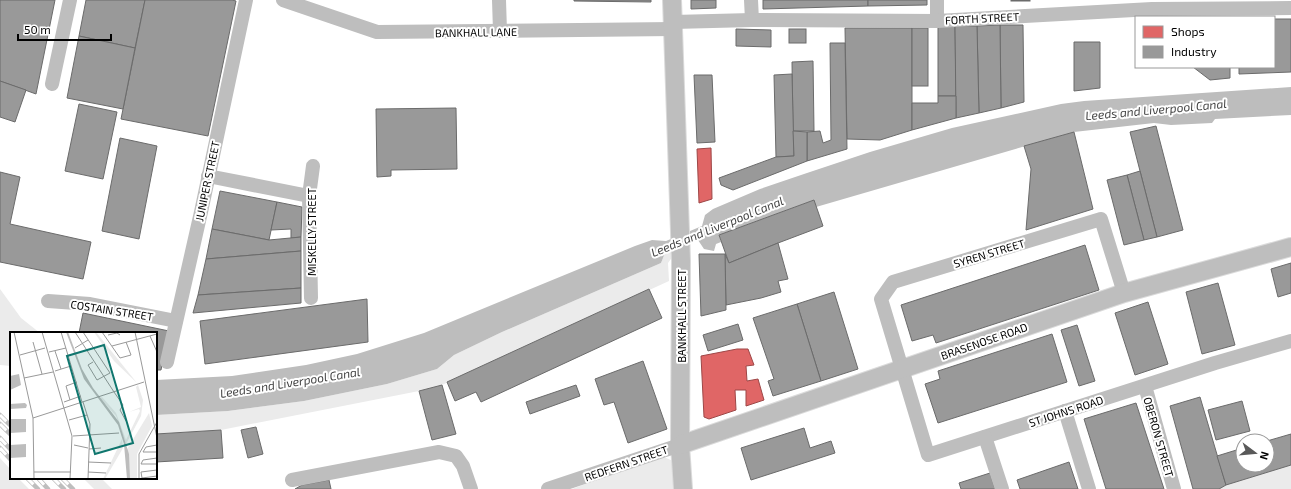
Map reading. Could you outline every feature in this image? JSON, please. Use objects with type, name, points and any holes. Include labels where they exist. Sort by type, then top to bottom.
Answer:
[{"type":"main road","name":"BANKHALL STREET","points":[[672,0],[681,261],[680,445],[682,489]]},
{"type":"main road","name":"BRASENOSE ROAD","points":[[680,445],[1124,293],[1291,247]]},
{"type":"street","points":[[52,84],[70,0]]},
{"type":"street","name":"JUNIPER STREET","points":[[167,362],[246,0]]},
{"type":"street","name":"BANKHALL LANE","points":[[283,0],[377,32],[500,31],[674,25]]},
{"type":"street","points":[[499,0],[500,31]]},
{"type":"street","points":[[751,0],[752,20]]},
{"type":"street","points":[[937,0],[937,20]]},
{"type":"street","name":"FORTH STREET","points":[[674,25],[752,20],[937,20],[1152,5],[1291,8]]},
{"type":"street","name":"MISKELLY STREET","points":[[310,298],[309,196],[313,166]]},
{"type":"street","points":[[208,176],[309,196]]},
{"type":"street","name":"SYREN STREET","points":[[901,369],[881,299],[893,282],[1101,219],[1124,293]]},
{"type":"street","name":"COSTAIN STREET","points":[[48,301],[90,304],[176,321]]},
{"type":"street","name":"ST JOHNS ROAD","points":[[901,369],[928,455],[1215,363],[1291,341]]},
{"type":"street","name":"OBERON STREET","points":[[1145,386],[1174,489]]},
{"type":"street","points":[[1065,411],[1089,489]]},
{"type":"street","points":[[985,437],[1002,489]]},
{"type":"street","name":"REDFERN STREET","points":[[548,489],[680,445]]},
{"type":"street","points":[[292,480],[439,452],[456,456],[463,466],[471,489]]},
{"type":"shaded area","points":[[672,250],[673,256],[668,263],[669,281],[442,385],[419,391],[221,430],[157,434],[157,415],[228,411],[304,401],[387,384],[437,369],[454,355],[502,332],[661,263],[665,253]]},
{"type":"shaded area","points":[[0,289],[21,318],[39,332],[10,332],[10,366],[0,365]]},
{"type":"shaded area","points":[[661,456],[676,462],[676,489],[572,489]]},
{"type":"shaded area","points":[[0,458],[10,469],[10,479],[19,479],[29,489],[0,489]]},
{"type":"shaded area","points":[[1291,465],[1291,489],[1219,489],[1226,485],[1265,473],[1275,473],[1275,470]]},
{"type":"shaded area","points":[[84,479],[102,479],[112,489],[94,489]]},
{"type":"water","name":"Leeds and Liverpool Canal","points":[[1291,87],[1291,115],[1215,119],[1212,123],[1171,125],[1154,123],[1074,132],[816,207],[814,200],[719,235],[721,242],[716,244],[714,251],[704,249],[698,240],[665,253],[661,263],[502,332],[454,355],[437,369],[387,384],[304,401],[228,411],[157,415],[157,380],[232,376],[306,365],[357,354],[424,333],[635,246],[652,240],[666,241],[702,226],[705,215],[713,209],[760,189],[870,152],[952,128],[1061,104],[1084,101]]},
{"type":"pier","points":[[0,372],[8,373],[10,375],[10,396],[0,394]]},
{"type":"building: Shops","points":[[711,148],[712,199],[699,203],[697,149]]},
{"type":"building: Shops","points":[[737,349],[748,349],[754,365],[746,366],[747,381],[758,379],[764,400],[746,406],[746,390],[735,390],[736,410],[709,419],[704,417],[701,356]]},
{"type":"building: Industry","points":[[0,0],[55,0],[36,94],[0,81]]},
{"type":"building: Industry","points":[[86,0],[145,0],[135,48],[79,36]]},
{"type":"building: Industry","points":[[145,0],[236,1],[208,136],[121,119]]},
{"type":"building: Industry","points":[[651,0],[651,2],[574,1]]},
{"type":"building: Industry","points":[[691,0],[716,0],[716,8],[691,9]]},
{"type":"building: Industry","points":[[763,0],[868,0],[868,6],[763,9]]},
{"type":"building: Industry","points":[[868,0],[927,0],[927,5],[868,6]]},
{"type":"building: Industry","points":[[1030,0],[1030,1],[1011,1]]},
{"type":"building: Industry","points":[[1275,19],[1291,19],[1291,72],[1239,74],[1239,68],[1275,68]]},
{"type":"building: Industry","points":[[1000,25],[1023,25],[1024,102],[1001,108]]},
{"type":"building: Industry","points":[[1000,25],[1001,108],[979,113],[977,26]]},
{"type":"building: Industry","points":[[938,26],[955,26],[956,96],[938,96]]},
{"type":"building: Industry","points":[[955,26],[977,26],[979,113],[956,118]]},
{"type":"building: Industry","points":[[845,28],[912,28],[912,130],[880,140],[847,139]]},
{"type":"building: Industry","points":[[912,28],[928,28],[928,86],[912,86]]},
{"type":"building: Industry","points":[[736,29],[771,30],[771,47],[736,46]]},
{"type":"building: Industry","points":[[789,29],[806,29],[806,43],[789,43]]},
{"type":"building: Industry","points":[[79,36],[135,48],[123,109],[67,98]]},
{"type":"building: Industry","points":[[1074,42],[1100,42],[1100,88],[1074,91]]},
{"type":"building: Industry","points":[[830,43],[845,43],[847,149],[807,161],[807,132],[820,131],[823,143],[831,140]]},
{"type":"building: Industry","points":[[813,61],[814,131],[793,131],[792,62]]},
{"type":"building: Industry","points":[[1194,68],[1230,68],[1230,78],[1210,80]]},
{"type":"building: Industry","points":[[792,74],[794,156],[776,157],[774,75]]},
{"type":"building: Industry","points":[[694,75],[712,75],[715,142],[697,143]]},
{"type":"building: Industry","points":[[0,81],[26,90],[15,122],[0,117]]},
{"type":"building: Industry","points":[[938,96],[956,96],[956,118],[912,130],[912,103],[938,103]]},
{"type":"building: Industry","points":[[79,104],[117,112],[103,179],[65,171]]},
{"type":"building: Industry","points":[[456,108],[457,169],[391,170],[391,176],[377,177],[376,109]]},
{"type":"building: Industry","points":[[1156,126],[1183,230],[1157,237],[1130,132]]},
{"type":"building: Industry","points":[[793,131],[807,132],[807,161],[733,190],[721,185],[719,178],[776,157],[794,156]]},
{"type":"building: Industry","points":[[1074,132],[1093,209],[1026,230],[1031,169],[1024,146]]},
{"type":"building: Industry","points":[[120,138],[157,146],[139,239],[102,231]]},
{"type":"building: Industry","points":[[1140,171],[1157,237],[1144,240],[1127,175]]},
{"type":"building: Industry","points":[[0,172],[20,177],[10,224],[91,242],[83,279],[0,262]]},
{"type":"building: Industry","points":[[1127,175],[1144,240],[1124,245],[1107,180]]},
{"type":"building: Industry","points":[[220,191],[277,202],[269,240],[212,229]]},
{"type":"building: Industry","points":[[814,200],[823,226],[729,263],[719,235]]},
{"type":"building: Industry","points":[[277,202],[302,207],[301,237],[291,238],[291,229],[271,230]]},
{"type":"building: Industry","points":[[212,229],[269,240],[301,237],[301,251],[206,259]]},
{"type":"building: Industry","points":[[778,243],[788,279],[778,281],[781,292],[761,298],[726,305],[725,254],[729,263]]},
{"type":"building: Industry","points":[[1085,245],[1099,290],[936,343],[933,335],[912,341],[901,305]]},
{"type":"building: Industry","points":[[301,251],[301,288],[198,295],[206,259]]},
{"type":"building: Industry","points":[[699,254],[725,254],[726,310],[701,316]]},
{"type":"building: Industry","points":[[1291,263],[1291,293],[1278,297],[1271,269]]},
{"type":"building: Industry","points":[[1218,283],[1235,345],[1202,354],[1186,292]]},
{"type":"building: Industry","points":[[301,288],[301,303],[193,313],[198,295]]},
{"type":"building: Industry","points":[[649,289],[662,318],[481,402],[476,392],[455,401],[447,382]]},
{"type":"building: Industry","points":[[834,292],[858,369],[821,381],[797,304]]},
{"type":"building: Industry","points":[[367,299],[368,342],[205,364],[200,321]]},
{"type":"building: Industry","points":[[1148,302],[1168,364],[1135,375],[1115,313]]},
{"type":"building: Industry","points":[[797,304],[821,381],[773,396],[768,381],[774,379],[753,318]]},
{"type":"building: Industry","points":[[83,313],[169,331],[161,370],[157,370],[157,332],[79,332]]},
{"type":"building: Industry","points":[[738,324],[743,340],[708,351],[703,335]]},
{"type":"building: Industry","points":[[1077,325],[1095,381],[1079,386],[1061,330]]},
{"type":"building: Industry","points":[[1052,334],[1067,382],[938,423],[925,384],[940,379],[938,371]]},
{"type":"building: Industry","points":[[643,361],[667,429],[628,443],[614,402],[604,405],[595,379]]},
{"type":"building: Industry","points":[[442,385],[456,434],[432,440],[419,391]]},
{"type":"building: Industry","points":[[576,385],[580,396],[530,414],[526,402]]},
{"type":"building: Industry","points":[[1200,397],[1226,485],[1219,489],[1193,489],[1170,406]]},
{"type":"building: Industry","points":[[1242,401],[1250,431],[1235,433],[1235,435],[1216,440],[1208,410]]},
{"type":"building: Industry","points":[[1136,403],[1164,489],[1106,489],[1084,419]]},
{"type":"building: Industry","points":[[256,427],[263,454],[248,458],[241,430]]},
{"type":"building: Industry","points":[[804,428],[810,448],[831,441],[835,453],[751,480],[741,448]]},
{"type":"building: Industry","points":[[221,430],[223,458],[157,462],[157,434]]},
{"type":"building: Industry","points":[[1291,434],[1291,465],[1275,470],[1275,439]]},
{"type":"building: Industry","points":[[1235,450],[1235,473],[1265,473],[1226,485],[1217,456]]},
{"type":"building: Industry","points":[[1069,462],[1078,489],[1020,489],[1017,480]]},
{"type":"building: Industry","points":[[990,473],[995,489],[961,489],[959,483]]},
{"type":"building: Industry","points":[[329,480],[331,489],[295,489],[302,485]]},
{"type":"railway","points":[[0,415],[10,425]]},
{"type":"railway","points":[[0,424],[10,434]]},
{"type":"railway","points":[[0,438],[10,449]]},
{"type":"railway","points":[[0,448],[10,459]]},
{"type":"railway","points":[[28,479],[38,489]]},
{"type":"railway","points":[[39,479],[48,489]]},
{"type":"railway","points":[[54,479],[64,489]]},
{"type":"railway","points":[[63,479],[73,489]]}]
